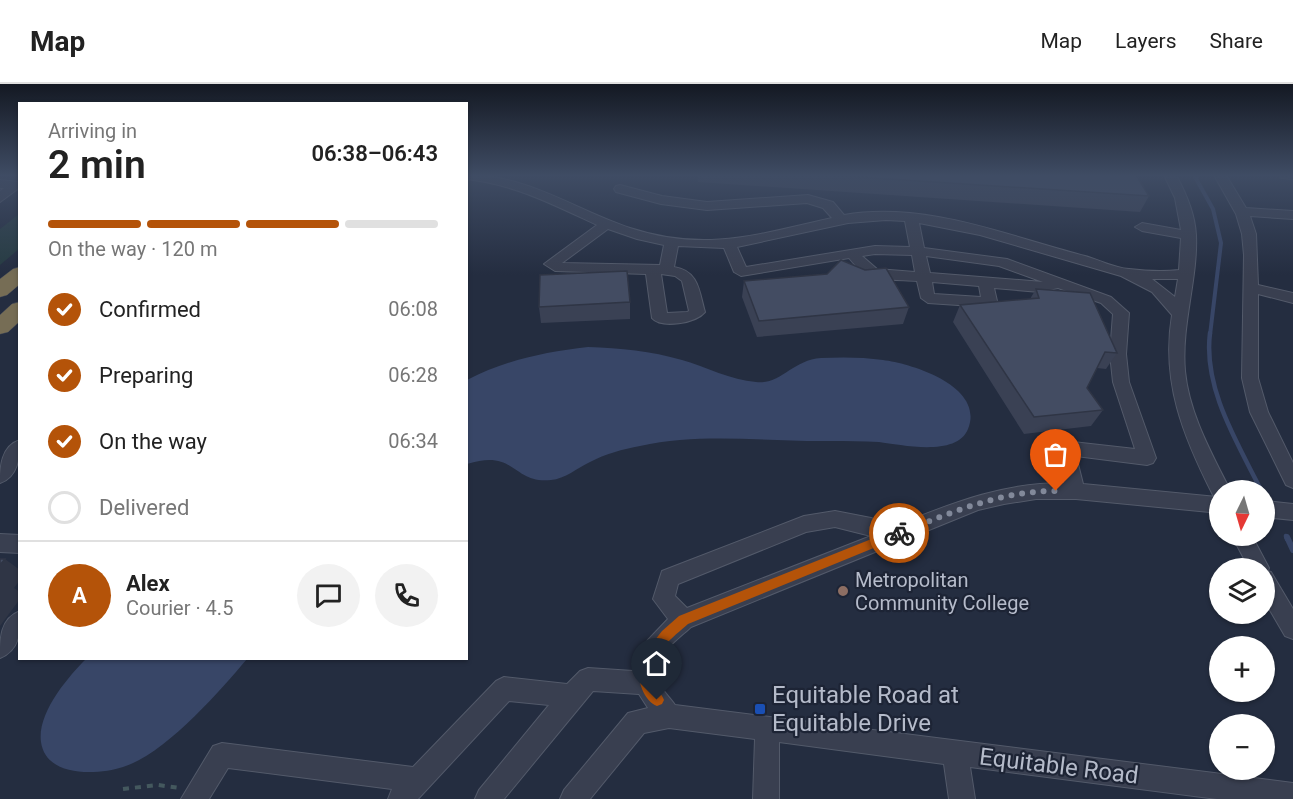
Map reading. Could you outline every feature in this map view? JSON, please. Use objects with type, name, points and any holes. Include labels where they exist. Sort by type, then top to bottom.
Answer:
[{"type":"highway","points":[[0,290],[18,275]]},
{"type":"highway","points":[[0,327],[18,311]]},
{"type":"street","points":[[572,208],[626,231],[672,242],[729,245],[757,241],[841,220],[880,217],[911,218],[993,234],[1110,268],[1150,275],[1186,273]]},
{"type":"street","points":[[831,208],[841,220]]},
{"type":"street","points":[[1184,208],[1189,235],[1179,314],[1177,373],[1194,433],[1215,480]]},
{"type":"street","points":[[1240,208],[1249,234],[1250,378],[1259,412],[1293,480]]},
{"type":"street","points":[[1242,212],[1293,215]]},
{"type":"street","points":[[911,218],[928,298],[988,303],[990,301],[985,282],[1040,287],[1059,283]]},
{"type":"street","points":[[607,224],[551,264],[555,267],[660,270],[672,242]]},
{"type":"street","points":[[1142,227],[1189,235]]},
{"type":"street","points":[[729,245],[741,272],[853,252],[917,251],[1002,262],[1106,300],[1121,313],[1118,354],[1121,382],[1147,458],[1064,448],[1076,491]]},
{"type":"street","points":[[853,252],[862,266],[873,273],[923,278]]},
{"type":"street","points":[[1110,268],[1158,289],[1179,314]]},
{"type":"street","points":[[1251,288],[1293,298]]},
{"type":"street","points":[[0,476],[18,450]]},
{"type":"street","points":[[669,716],[646,683],[645,662],[675,627],[890,536],[975,503],[1036,491],[1076,491],[1209,504]]},
{"type":"street","points":[[1275,510],[1293,512]]},
{"type":"street","points":[[675,627],[664,599],[669,578],[804,524],[835,519],[871,526],[890,536]]},
{"type":"street","points":[[0,543],[18,544]]},
{"type":"street","points":[[1275,598],[1293,629]]},
{"type":"street","points":[[0,647],[18,624]]},
{"type":"street","points":[[488,799],[588,679],[646,683]]},
{"type":"street","points":[[401,799],[504,689],[572,696]]},
{"type":"street","name":"Equitable Road","points":[[573,799],[637,722],[669,716],[955,752],[1222,793],[1293,796]]},
{"type":"street","points":[[766,799],[768,728]]},
{"type":"street","points":[[955,752],[962,799]]},
{"type":"street","points":[[197,795],[222,755],[418,780]]},
{"type":"path","points":[[123,789],[158,785],[197,795]]},
{"type":"green space","points":[[18,215],[18,250],[0,265],[0,229]]},
{"type":"water","points":[[588,347],[659,354],[737,379],[756,382],[773,380],[802,363],[821,358],[844,357],[896,362],[928,373],[957,390],[966,401],[970,414],[968,429],[962,438],[953,443],[928,447],[873,442],[687,439],[608,454],[551,480],[528,477],[505,463],[495,460],[468,464],[468,380],[496,367],[556,351]]},
{"type":"water","points":[[85,660],[246,660],[222,688],[173,736],[139,760],[123,767],[100,772],[74,771],[63,768],[52,762],[45,754],[41,742],[44,719],[55,696]]},
{"type":"building","points":[[841,260],[865,270],[886,268],[909,307],[759,321],[744,281],[827,274]]},
{"type":"building","points":[[627,271],[630,302],[539,307],[540,275]]},
{"type":"building","points":[[1036,289],[1090,293],[1117,353],[1105,352],[1087,388],[1103,410],[1034,417],[960,305],[1039,298]]},
{"type":"waterway","points":[[1210,335],[1221,243],[1213,208]]},
{"type":"waterway","points":[[1210,333],[1209,354],[1217,394],[1232,434],[1256,480]]},
{"type":"waterway","points":[[1287,537],[1293,550]]},
{"type":"way so far","points":[[899,533],[975,503],[1036,491],[1056,491]]},
{"type":"place","name":"Metropolitan Community College","points":[[843,591]]},
{"type":"place","name":"Equitable Road at Equitable Drive","points":[[760,709]]},
{"type":"route","points":[[657,700],[646,683],[645,662],[666,635],[683,620],[899,533]]}]
